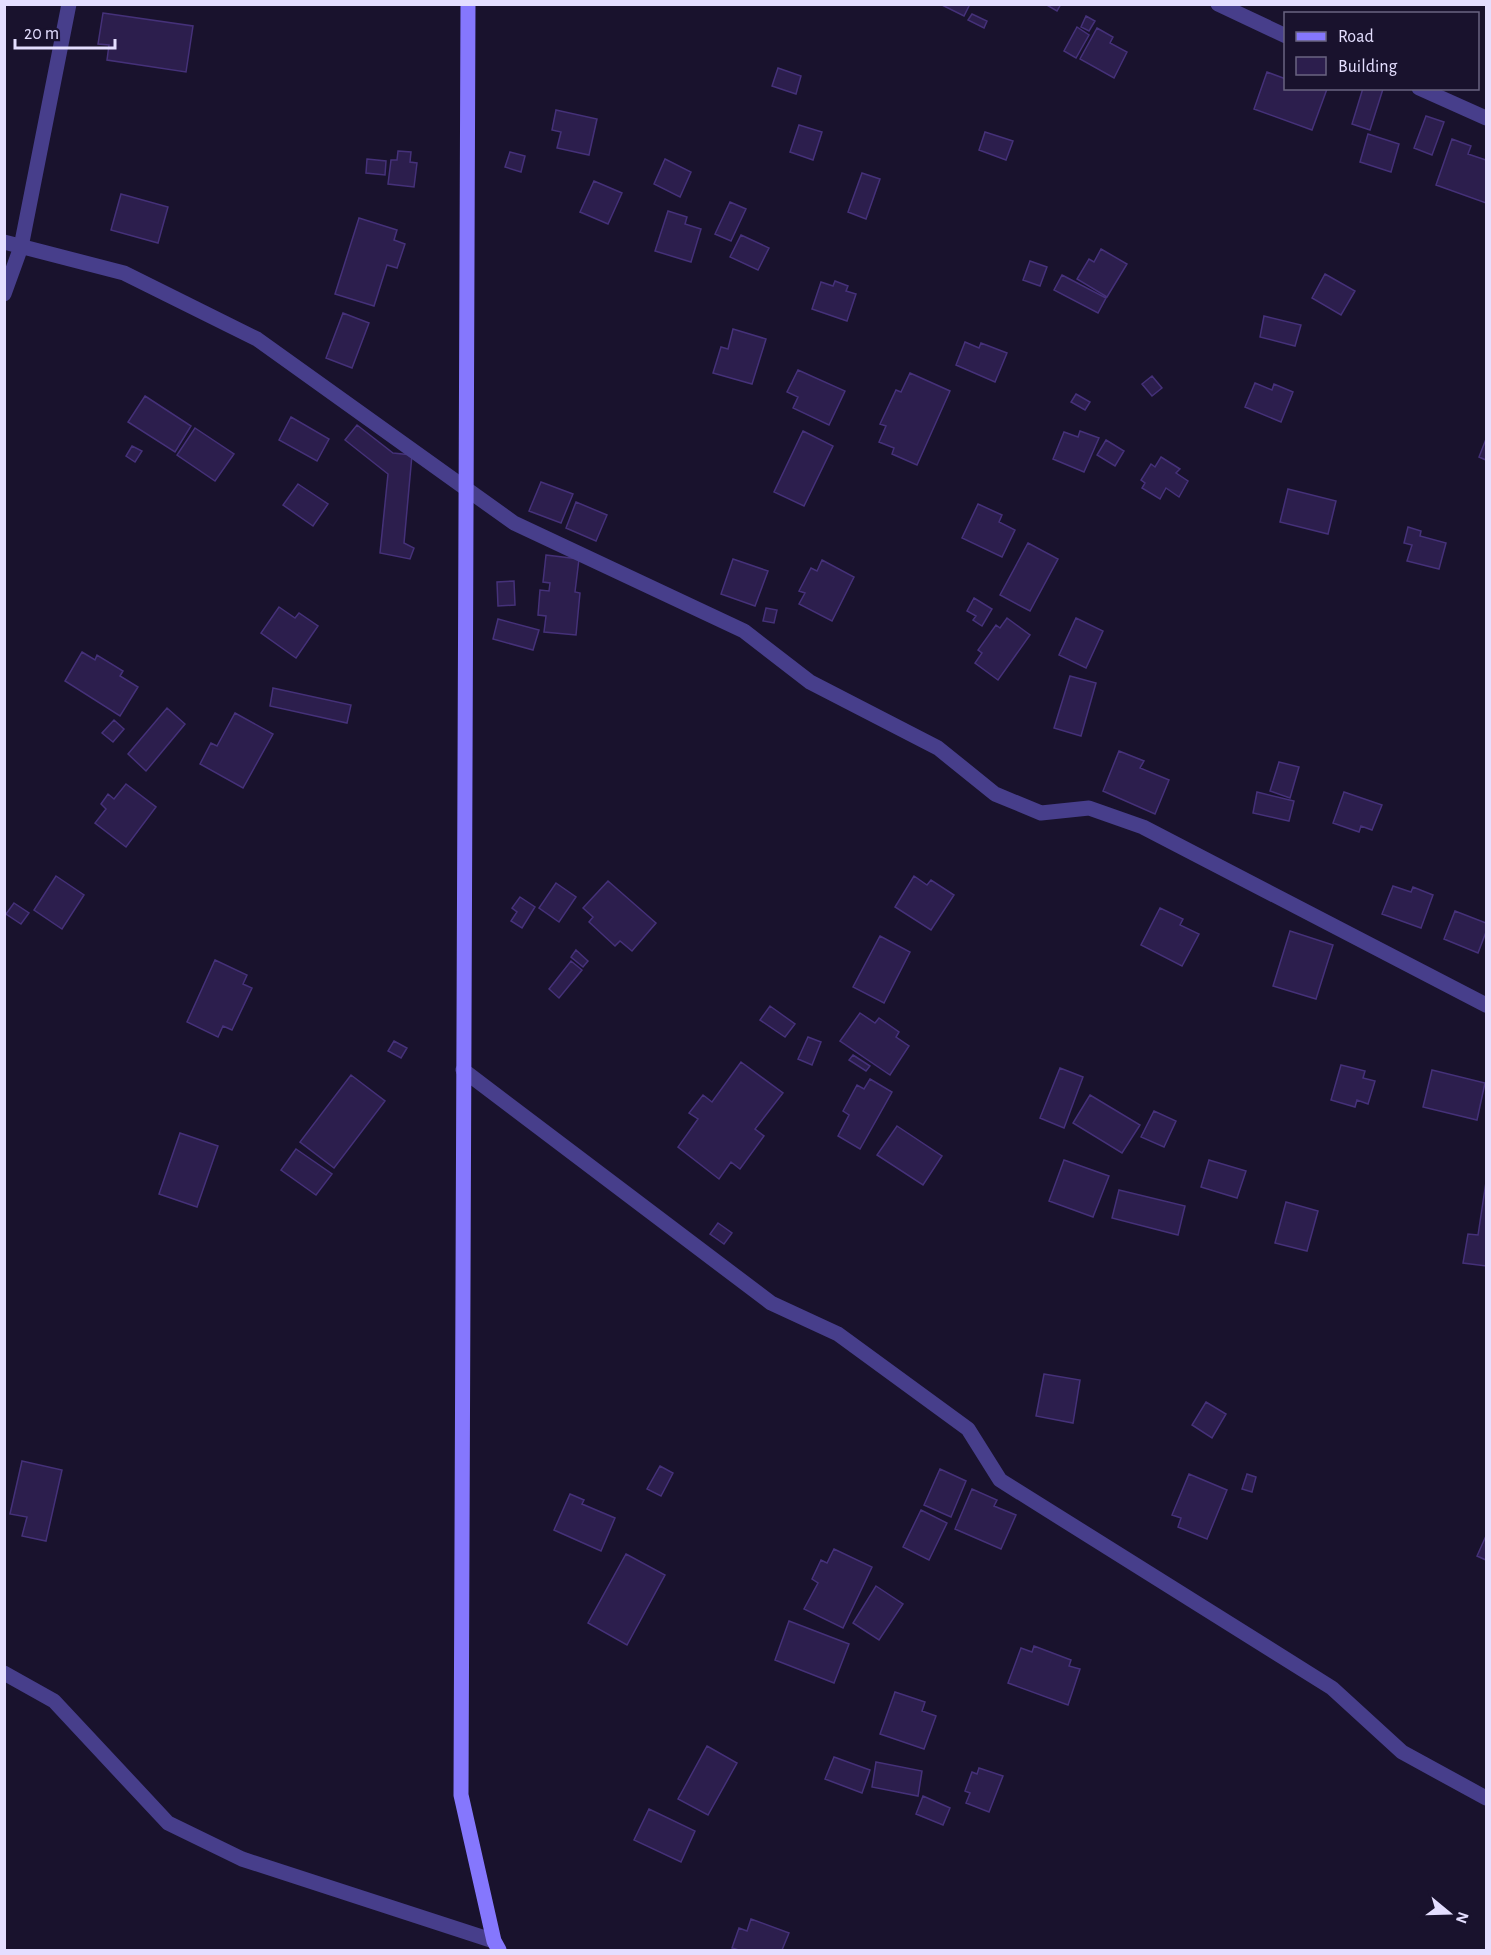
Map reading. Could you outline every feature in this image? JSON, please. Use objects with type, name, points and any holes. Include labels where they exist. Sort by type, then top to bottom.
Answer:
[{"type":"street","points":[[4,294],[21,247],[69,4]]},
{"type":"street","points":[[468,4],[461,1795],[497,1946]]},
{"type":"street","points":[[1218,4],[1284,35]]},
{"type":"street","points":[[1423,90],[1486,118]]},
{"type":"street","points":[[4,242],[124,273],[257,339],[514,523],[744,631],[810,682],[938,748],[995,794],[1041,813],[1089,808],[1143,827],[1486,1005]]},
{"type":"street","points":[[463,1070],[771,1303],[838,1334],[968,1429],[1000,1480],[1332,1688],[1402,1752],[1486,1798]]},
{"type":"street","points":[[4,1673],[54,1701],[168,1823],[242,1859],[497,1946]]},
{"type":"building","points":[[940,4],[970,4],[964,16]]},
{"type":"building","points":[[1045,4],[1061,4],[1057,11]]},
{"type":"building","points":[[103,13],[193,26],[186,72],[107,60],[109,45],[98,44]]},
{"type":"building","points":[[972,14],[987,21],[984,28],[968,20]]},
{"type":"building","points":[[1086,16],[1095,21],[1089,31],[1081,27]]},
{"type":"building","points":[[1077,27],[1089,35],[1076,58],[1064,51]]},
{"type":"building","points":[[1097,28],[1113,37],[1110,43],[1127,52],[1114,78],[1080,59]]},
{"type":"building","points":[[778,68],[801,76],[796,94],[772,86]]},
{"type":"building","points":[[1267,72],[1284,78],[1284,90],[1327,90],[1312,130],[1254,109]]},
{"type":"building","points":[[1362,90],[1383,90],[1370,130],[1352,124]]},
{"type":"building","points":[[556,110],[597,119],[589,155],[557,148],[561,132],[552,130]]},
{"type":"building","points":[[1426,116],[1444,122],[1432,155],[1414,148]]},
{"type":"building","points":[[799,125],[822,132],[813,160],[790,152]]},
{"type":"building","points":[[985,132],[1013,141],[1006,160],[979,150]]},
{"type":"building","points":[[1368,134],[1399,144],[1391,172],[1360,162]]},
{"type":"building","points":[[1452,139],[1471,146],[1468,154],[1486,160],[1486,203],[1436,185]]},
{"type":"building","points":[[398,151],[411,152],[410,162],[417,163],[414,187],[388,184],[391,160],[397,160]]},
{"type":"building","points":[[510,152],[525,156],[521,172],[505,167]]},
{"type":"building","points":[[367,159],[386,161],[385,175],[366,173]]},
{"type":"building","points":[[665,159],[691,172],[680,197],[654,184]]},
{"type":"building","points":[[862,173],[880,179],[866,219],[848,212]]},
{"type":"building","points":[[594,181],[622,193],[608,224],[580,212]]},
{"type":"building","points":[[121,194],[168,207],[158,243],[111,230]]},
{"type":"building","points":[[730,202],[746,209],[731,241],[715,234]]},
{"type":"building","points":[[668,211],[687,217],[685,224],[701,229],[691,262],[655,251]]},
{"type":"building","points":[[359,218],[397,230],[394,240],[405,244],[397,268],[387,265],[374,306],[335,294]]},
{"type":"building","points":[[741,235],[769,248],[758,270],[730,257]]},
{"type":"building","points":[[1101,249],[1127,264],[1107,297],[1077,279],[1089,259],[1094,262]]},
{"type":"building","points":[[1030,261],[1047,267],[1040,286],[1023,280]]},
{"type":"building","points":[[1325,274],[1355,291],[1341,315],[1312,298]]},
{"type":"building","points":[[1062,275],[1106,298],[1098,313],[1054,290]]},
{"type":"building","points":[[835,281],[848,286],[846,291],[856,294],[847,321],[812,309],[821,282],[833,286]]},
{"type":"building","points":[[343,313],[369,323],[352,368],[326,358]]},
{"type":"building","points":[[1264,316],[1301,325],[1295,346],[1260,337]]},
{"type":"building","points":[[733,329],[766,339],[752,384],[713,373],[721,347],[728,349]]},
{"type":"building","points":[[965,342],[979,348],[981,343],[1007,353],[995,382],[956,365]]},
{"type":"building","points":[[798,370],[845,391],[829,425],[793,408],[798,397],[787,392]]},
{"type":"building","points":[[910,373],[950,391],[917,465],[892,454],[894,448],[879,442],[886,426],[880,424],[896,390],[901,392]]},
{"type":"building","points":[[1152,376],[1162,388],[1152,396],[1142,384]]},
{"type":"building","points":[[1255,383],[1272,390],[1274,384],[1293,392],[1281,422],[1245,407]]},
{"type":"building","points":[[1076,394],[1090,402],[1085,410],[1071,402]]},
{"type":"building","points":[[145,396],[191,426],[175,452],[128,422]]},
{"type":"building","points":[[291,417],[329,439],[317,461],[279,440]]},
{"type":"building","points":[[357,425],[393,453],[412,455],[404,543],[414,548],[410,559],[380,553],[388,474],[345,440]]},
{"type":"building","points":[[195,428],[234,454],[215,481],[177,455]]},
{"type":"building","points":[[803,431],[833,446],[804,506],[774,492]]},
{"type":"building","points":[[1080,431],[1099,438],[1084,472],[1053,459],[1064,432],[1078,437]]},
{"type":"building","points":[[1486,439],[1486,460],[1479,457]]},
{"type":"building","points":[[1106,440],[1124,451],[1115,466],[1097,455]]},
{"type":"building","points":[[132,446],[142,451],[135,462],[126,456]]},
{"type":"building","points":[[1161,457],[1180,469],[1176,473],[1188,481],[1179,497],[1166,488],[1160,499],[1142,488],[1145,483],[1141,480],[1151,464],[1155,467]]},
{"type":"building","points":[[541,482],[573,494],[561,523],[529,511]]},
{"type":"building","points":[[298,484],[328,504],[313,526],[283,505]]},
{"type":"building","points":[[1288,489],[1336,501],[1328,534],[1280,522]]},
{"type":"building","points":[[576,502],[607,515],[596,541],[566,528]]},
{"type":"building","points":[[978,504],[1002,515],[999,522],[1015,530],[1002,557],[962,538]]},
{"type":"building","points":[[1408,527],[1421,531],[1420,536],[1446,543],[1439,569],[1407,561],[1412,545],[1404,543]]},
{"type":"building","points":[[1028,543],[1058,559],[1030,611],[1000,595]]},
{"type":"building","points":[[546,555],[579,559],[575,592],[580,593],[576,635],[544,632],[546,616],[538,615],[540,590],[549,591],[550,583],[543,582]]},
{"type":"building","points":[[733,559],[768,571],[755,606],[721,594]]},
{"type":"building","points":[[822,560],[854,577],[832,621],[799,604],[805,593],[799,591],[811,568],[817,571]]},
{"type":"building","points":[[514,581],[515,605],[498,606],[497,582]]},
{"type":"building","points":[[974,598],[992,609],[982,626],[973,620],[976,616],[967,611]]},
{"type":"building","points":[[279,607],[295,618],[299,613],[318,626],[296,658],[261,633]]},
{"type":"building","points":[[766,608],[777,610],[774,623],[763,621]]},
{"type":"building","points":[[1007,618],[1030,635],[998,680],[975,663],[982,653],[978,650],[996,625],[1000,628]]},
{"type":"building","points":[[1076,618],[1103,631],[1086,668],[1059,655]]},
{"type":"building","points":[[498,619],[539,630],[533,650],[493,639]]},
{"type":"building","points":[[82,652],[95,660],[97,655],[123,671],[120,676],[138,687],[120,716],[65,681]]},
{"type":"building","points":[[1070,676],[1096,683],[1081,736],[1054,728]]},
{"type":"building","points":[[273,688],[351,705],[347,723],[270,706]]},
{"type":"building","points":[[167,708],[185,724],[146,771],[128,754]]},
{"type":"building","points":[[235,713],[273,734],[243,788],[200,764],[211,743],[217,746]]},
{"type":"building","points":[[114,720],[124,729],[113,742],[102,733]]},
{"type":"building","points":[[1119,751],[1144,761],[1140,768],[1169,780],[1155,814],[1103,791]]},
{"type":"building","points":[[1279,762],[1299,767],[1290,798],[1270,791]]},
{"type":"building","points":[[126,784],[156,807],[126,847],[95,823],[106,809],[101,804],[108,794],[114,799]]},
{"type":"building","points":[[1257,792],[1294,801],[1289,821],[1253,813]]},
{"type":"building","points":[[1344,792],[1382,805],[1372,830],[1361,826],[1359,832],[1333,823]]},
{"type":"building","points":[[56,876],[84,895],[62,929],[34,910]]},
{"type":"building","points":[[914,876],[927,885],[931,880],[954,895],[931,930],[895,907]]},
{"type":"building","points":[[608,881],[656,923],[632,951],[620,941],[615,946],[589,922],[593,917],[583,908]]},
{"type":"building","points":[[556,883],[576,897],[559,922],[539,908]]},
{"type":"building","points":[[1393,886],[1411,892],[1413,887],[1433,895],[1421,928],[1382,914]]},
{"type":"building","points":[[520,897],[535,907],[522,928],[511,921],[517,912],[512,908]]},
{"type":"building","points":[[14,903],[29,913],[21,924],[6,914]]},
{"type":"building","points":[[1160,908],[1183,919],[1180,925],[1199,934],[1182,966],[1141,945]]},
{"type":"building","points":[[1455,911],[1486,923],[1486,932],[1478,953],[1444,939]]},
{"type":"building","points":[[1290,931],[1333,945],[1316,999],[1273,986]]},
{"type":"building","points":[[880,936],[910,952],[884,1003],[853,987]]},
{"type":"building","points":[[576,950],[588,961],[583,967],[571,957]]},
{"type":"building","points":[[215,960],[247,975],[243,984],[252,988],[232,1030],[223,1026],[218,1037],[187,1022]]},
{"type":"building","points":[[571,961],[582,970],[559,998],[549,989]]},
{"type":"building","points":[[770,1006],[795,1024],[785,1037],[760,1020]]},
{"type":"building","points":[[860,1013],[875,1023],[879,1018],[899,1032],[896,1037],[909,1046],[890,1075],[840,1041]]},
{"type":"building","points":[[808,1037],[821,1042],[812,1065],[798,1059]]},
{"type":"building","points":[[394,1041],[407,1048],[401,1058],[388,1051]]},
{"type":"building","points":[[853,1055],[870,1066],[866,1071],[849,1060]]},
{"type":"building","points":[[741,1062],[783,1093],[755,1129],[764,1136],[740,1169],[731,1162],[719,1179],[678,1147],[698,1119],[689,1113],[703,1095],[712,1102]]},
{"type":"building","points":[[1341,1065],[1365,1071],[1363,1078],[1375,1081],[1368,1104],[1357,1100],[1355,1107],[1331,1100]]},
{"type":"building","points":[[1060,1068],[1083,1077],[1064,1128],[1040,1118]]},
{"type":"building","points":[[1432,1070],[1485,1083],[1477,1120],[1423,1107]]},
{"type":"building","points":[[351,1075],[385,1101],[334,1168],[300,1142]]},
{"type":"building","points":[[870,1079],[892,1092],[860,1149],[838,1136],[849,1115],[843,1111],[857,1085],[864,1089]]},
{"type":"building","points":[[1090,1095],[1140,1125],[1122,1153],[1073,1123]]},
{"type":"building","points":[[1154,1111],[1176,1121],[1164,1147],[1141,1137]]},
{"type":"building","points":[[897,1126],[942,1156],[923,1185],[877,1155]]},
{"type":"building","points":[[180,1133],[218,1146],[197,1207],[159,1194]]},
{"type":"building","points":[[296,1149],[332,1174],[316,1195],[281,1170]]},
{"type":"building","points":[[1064,1160],[1109,1176],[1093,1217],[1049,1201]]},
{"type":"building","points":[[1209,1160],[1246,1171],[1237,1198],[1201,1187]]},
{"type":"building","points":[[1486,1182],[1486,1266],[1463,1263],[1468,1234],[1478,1235]]},
{"type":"building","points":[[1119,1190],[1185,1206],[1178,1235],[1112,1218]]},
{"type":"building","points":[[1286,1202],[1318,1211],[1307,1251],[1275,1243]]},
{"type":"building","points":[[718,1223],[732,1233],[724,1244],[710,1234]]},
{"type":"building","points":[[1044,1374],[1080,1380],[1073,1423],[1036,1416]]},
{"type":"building","points":[[1206,1402],[1226,1414],[1212,1438],[1192,1425]]},
{"type":"building","points":[[22,1461],[62,1470],[46,1541],[22,1536],[27,1517],[10,1514]]},
{"type":"building","points":[[660,1466],[673,1473],[661,1496],[647,1489]]},
{"type":"building","points":[[940,1469],[966,1481],[951,1517],[924,1505]]},
{"type":"building","points":[[1189,1474],[1227,1490],[1207,1539],[1178,1527],[1181,1518],[1172,1515]]},
{"type":"building","points":[[1247,1474],[1256,1477],[1252,1492],[1242,1489]]},
{"type":"building","points":[[972,1489],[997,1500],[994,1506],[1016,1515],[1001,1549],[955,1529]]},
{"type":"building","points":[[570,1494],[584,1500],[582,1504],[615,1518],[601,1551],[554,1530]]},
{"type":"building","points":[[921,1510],[947,1523],[929,1560],[903,1547]]},
{"type":"building","points":[[1486,1536],[1486,1560],[1477,1556]]},
{"type":"building","points":[[834,1549],[872,1567],[843,1628],[804,1609],[818,1583],[812,1579],[821,1560],[827,1563]]},
{"type":"building","points":[[626,1554],[665,1575],[627,1645],[588,1623]]},
{"type":"building","points":[[876,1586],[903,1604],[879,1640],[853,1623]]},
{"type":"building","points":[[789,1621],[849,1644],[834,1683],[775,1660]]},
{"type":"building","points":[[1034,1646],[1071,1660],[1069,1666],[1080,1669],[1068,1705],[1008,1683],[1021,1648],[1032,1652]]},
{"type":"building","points":[[895,1692],[925,1702],[922,1711],[936,1716],[924,1749],[880,1734]]},
{"type":"building","points":[[707,1746],[737,1763],[708,1815],[678,1799]]},
{"type":"building","points":[[834,1757],[870,1770],[862,1793],[825,1779]]},
{"type":"building","points":[[876,1762],[922,1771],[918,1796],[872,1787]]},
{"type":"building","points":[[979,1768],[1003,1776],[989,1812],[966,1803],[970,1793],[965,1791],[972,1772],[977,1774]]},
{"type":"building","points":[[923,1796],[950,1808],[943,1825],[916,1814]]},
{"type":"building","points":[[649,1809],[695,1831],[681,1862],[634,1840]]},
{"type":"building","points":[[751,1919],[789,1933],[782,1950],[732,1948],[739,1928],[747,1931]]}]
